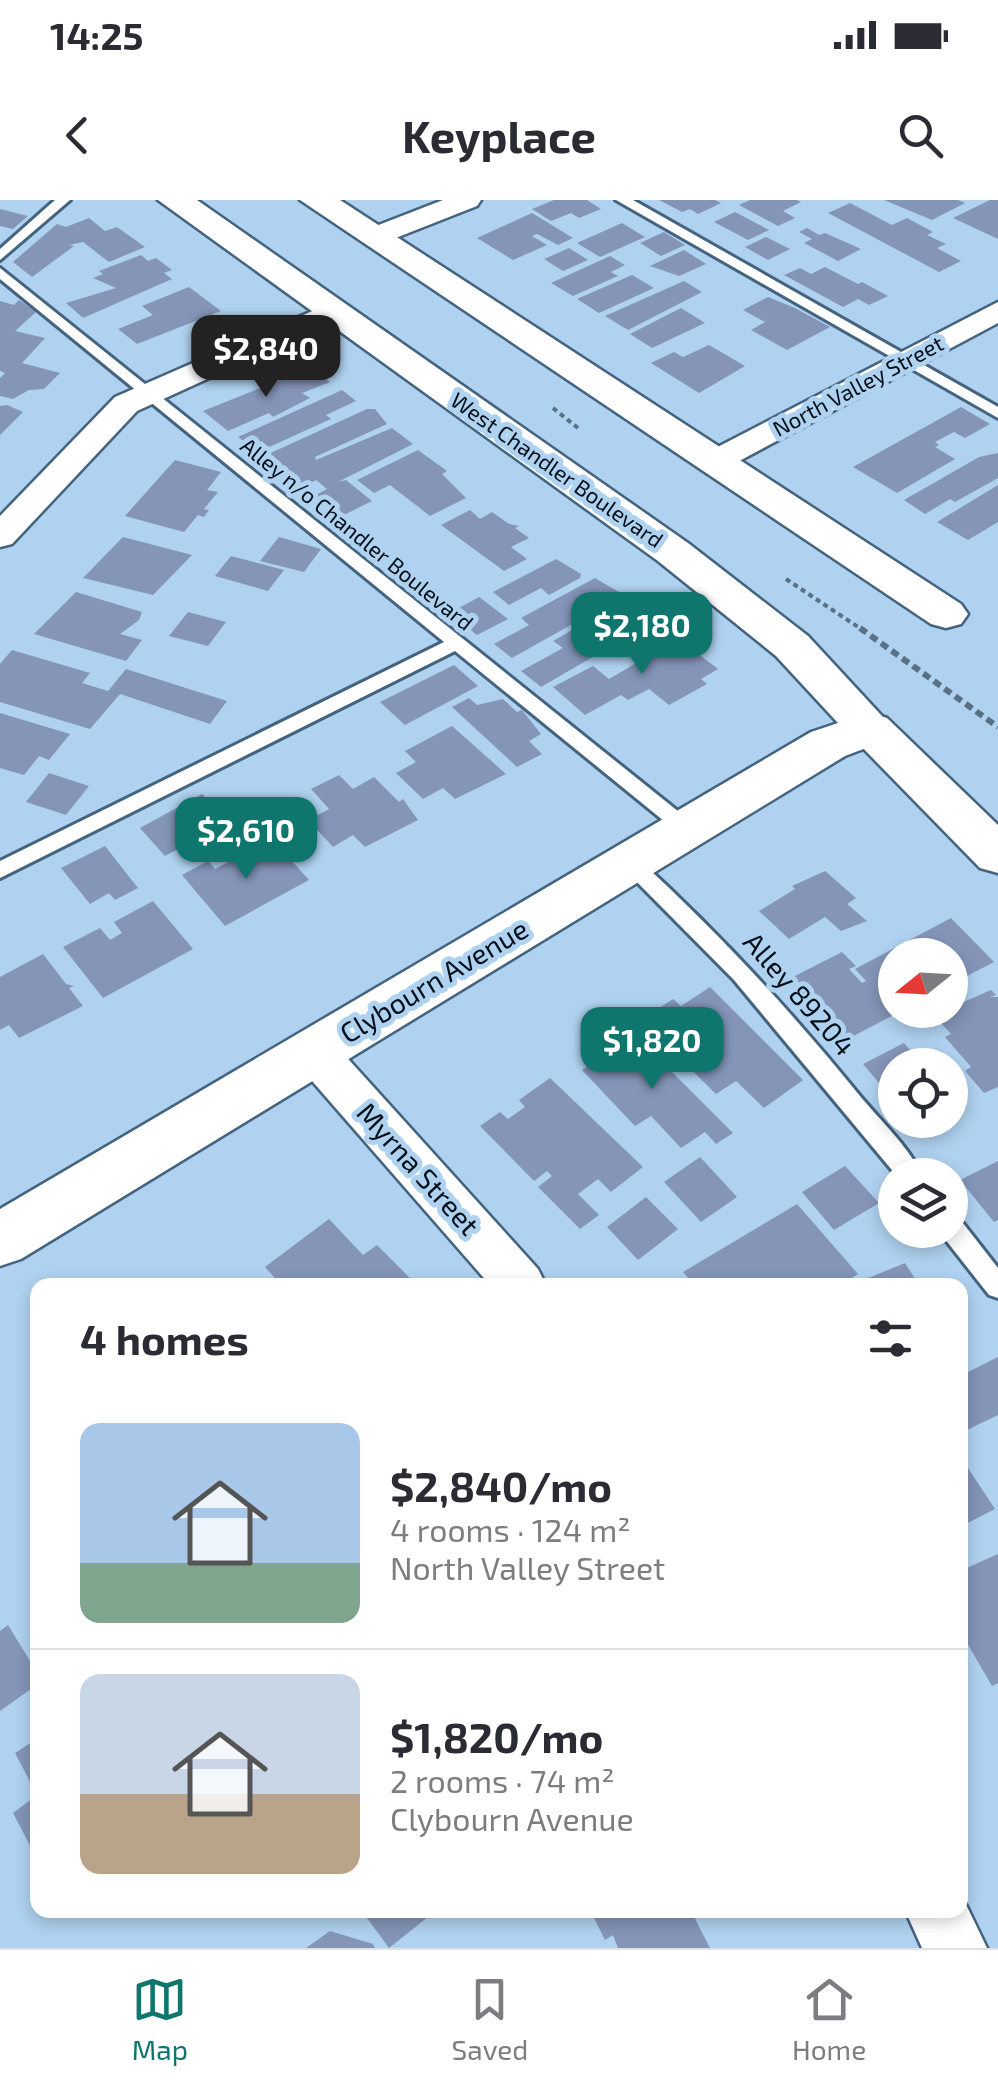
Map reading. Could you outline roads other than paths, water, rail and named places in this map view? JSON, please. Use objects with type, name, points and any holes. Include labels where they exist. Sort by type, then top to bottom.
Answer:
[{"type":"main road","name":"West Chandler Boulevard","points":[[175,200],[673,552],[792,646],[998,855]]},
{"type":"main road","points":[[317,200],[946,614]]},
{"type":"main road","name":"Clybourn Avenue","points":[[0,1240],[828,744],[871,729]]},
{"type":"street","points":[[373,237],[467,200]]},
{"type":"street","points":[[0,536],[126,404],[334,310]]},
{"type":"street","name":"North Valley Street","points":[[717,460],[998,311]]},
{"type":"street","name":"Myrna Street","points":[[316,1052],[515,1278]]},
{"type":"street","points":[[940,1918],[956,1948]]},
{"type":"lane","points":[[0,256],[63,200]]},
{"type":"lane","points":[[623,200],[998,413]]},
{"type":"lane","name":"Alley n/o Chandler Boulevard","points":[[0,272],[687,829]]},
{"type":"lane","points":[[0,870],[456,643]]},
{"type":"lane","name":"Alley 89204","points":[[630,863],[694,921],[768,1003],[896,1158]]},
{"type":"lane","points":[[968,1248],[998,1286]]}]
